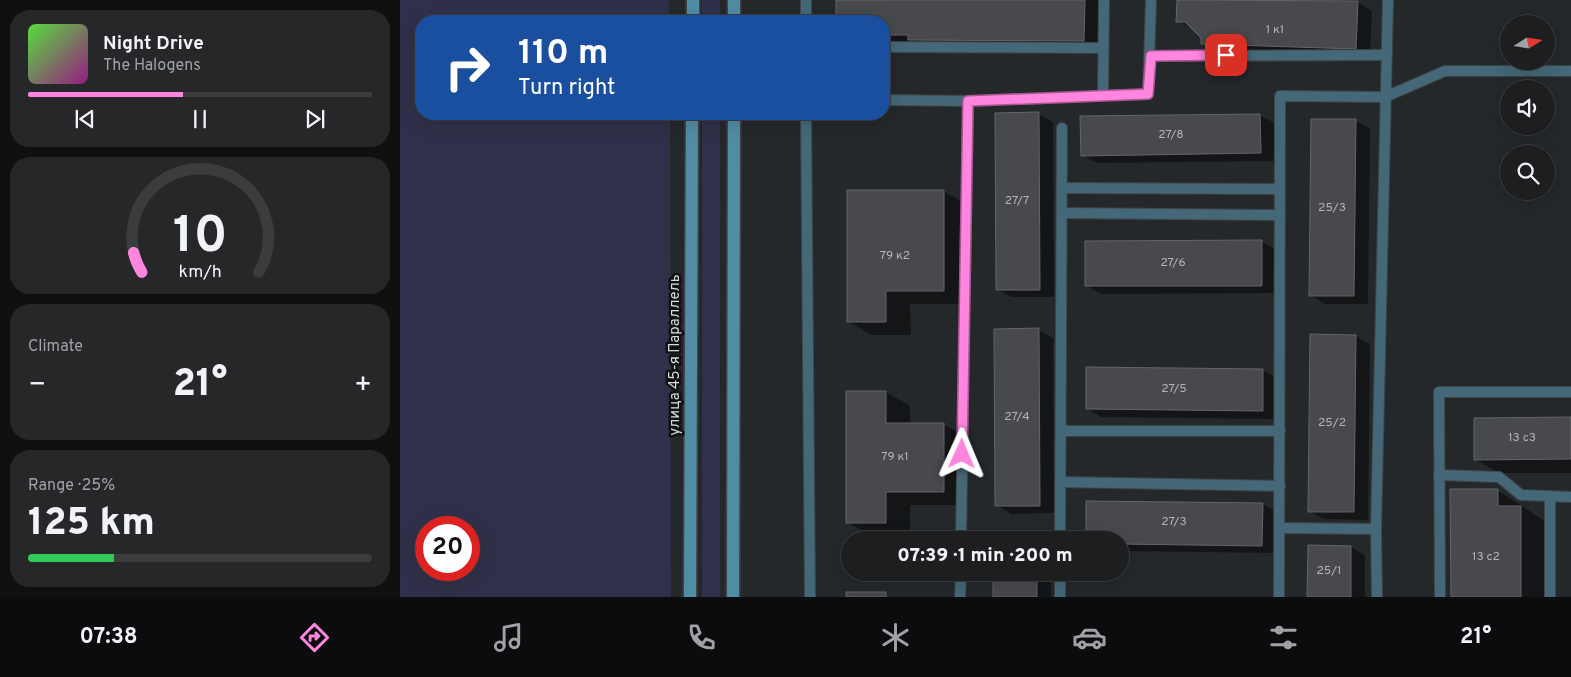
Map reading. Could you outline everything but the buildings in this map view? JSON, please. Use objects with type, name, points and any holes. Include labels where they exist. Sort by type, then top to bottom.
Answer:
[{"type":"main road","points":[[692,15],[693,0]]},
{"type":"main road","points":[[734,0],[734,15]]},
{"type":"main road","name":"улица 45-я Параллель","points":[[690,597],[692,120]]},
{"type":"main road","points":[[732,597],[734,120]]},
{"type":"lane","points":[[806,0],[806,15]]},
{"type":"lane","points":[[1103,95],[1104,0]]},
{"type":"lane","points":[[890,100],[968,101],[1148,94],[1151,56],[1151,0]]},
{"type":"lane","points":[[1377,597],[1376,529],[1384,97],[1388,0]]},
{"type":"lane","points":[[890,47],[1103,48]]},
{"type":"lane","points":[[1151,56],[1387,55]]},
{"type":"lane","points":[[1279,597],[1280,96],[1384,97],[1446,72],[1571,71]]},
{"type":"lane","points":[[961,531],[968,101]]},
{"type":"lane","points":[[806,120],[810,597]]},
{"type":"lane","points":[[1060,531],[1062,128]]},
{"type":"lane","points":[[1062,188],[1280,190]]},
{"type":"lane","points":[[1062,213],[1280,215]]},
{"type":"lane","points":[[1440,597],[1439,392],[1571,392]]},
{"type":"lane","points":[[1061,431],[1280,431]]},
{"type":"lane","points":[[1439,474],[1499,477],[1521,495],[1571,496]]},
{"type":"lane","points":[[1061,482],[1280,486]]},
{"type":"lane","points":[[1550,496],[1550,597]]},
{"type":"lane","points":[[1280,528],[1376,529]]},
{"type":"lane","points":[[960,597],[961,581]]},
{"type":"lane","points":[[1060,581],[1060,597]]},
{"type":"shaded area","points":[[400,0],[669,0],[669,15],[415,15],[415,120],[670,120],[671,597],[400,597]]},
{"type":"shaded area","points":[[702,0],[720,0],[720,15],[702,15]]},
{"type":"shaded area","points":[[702,120],[720,120],[720,597],[702,597]]},
{"type":"route","points":[[962,454],[968,101],[1148,94],[1151,56],[1226,55]]}]
